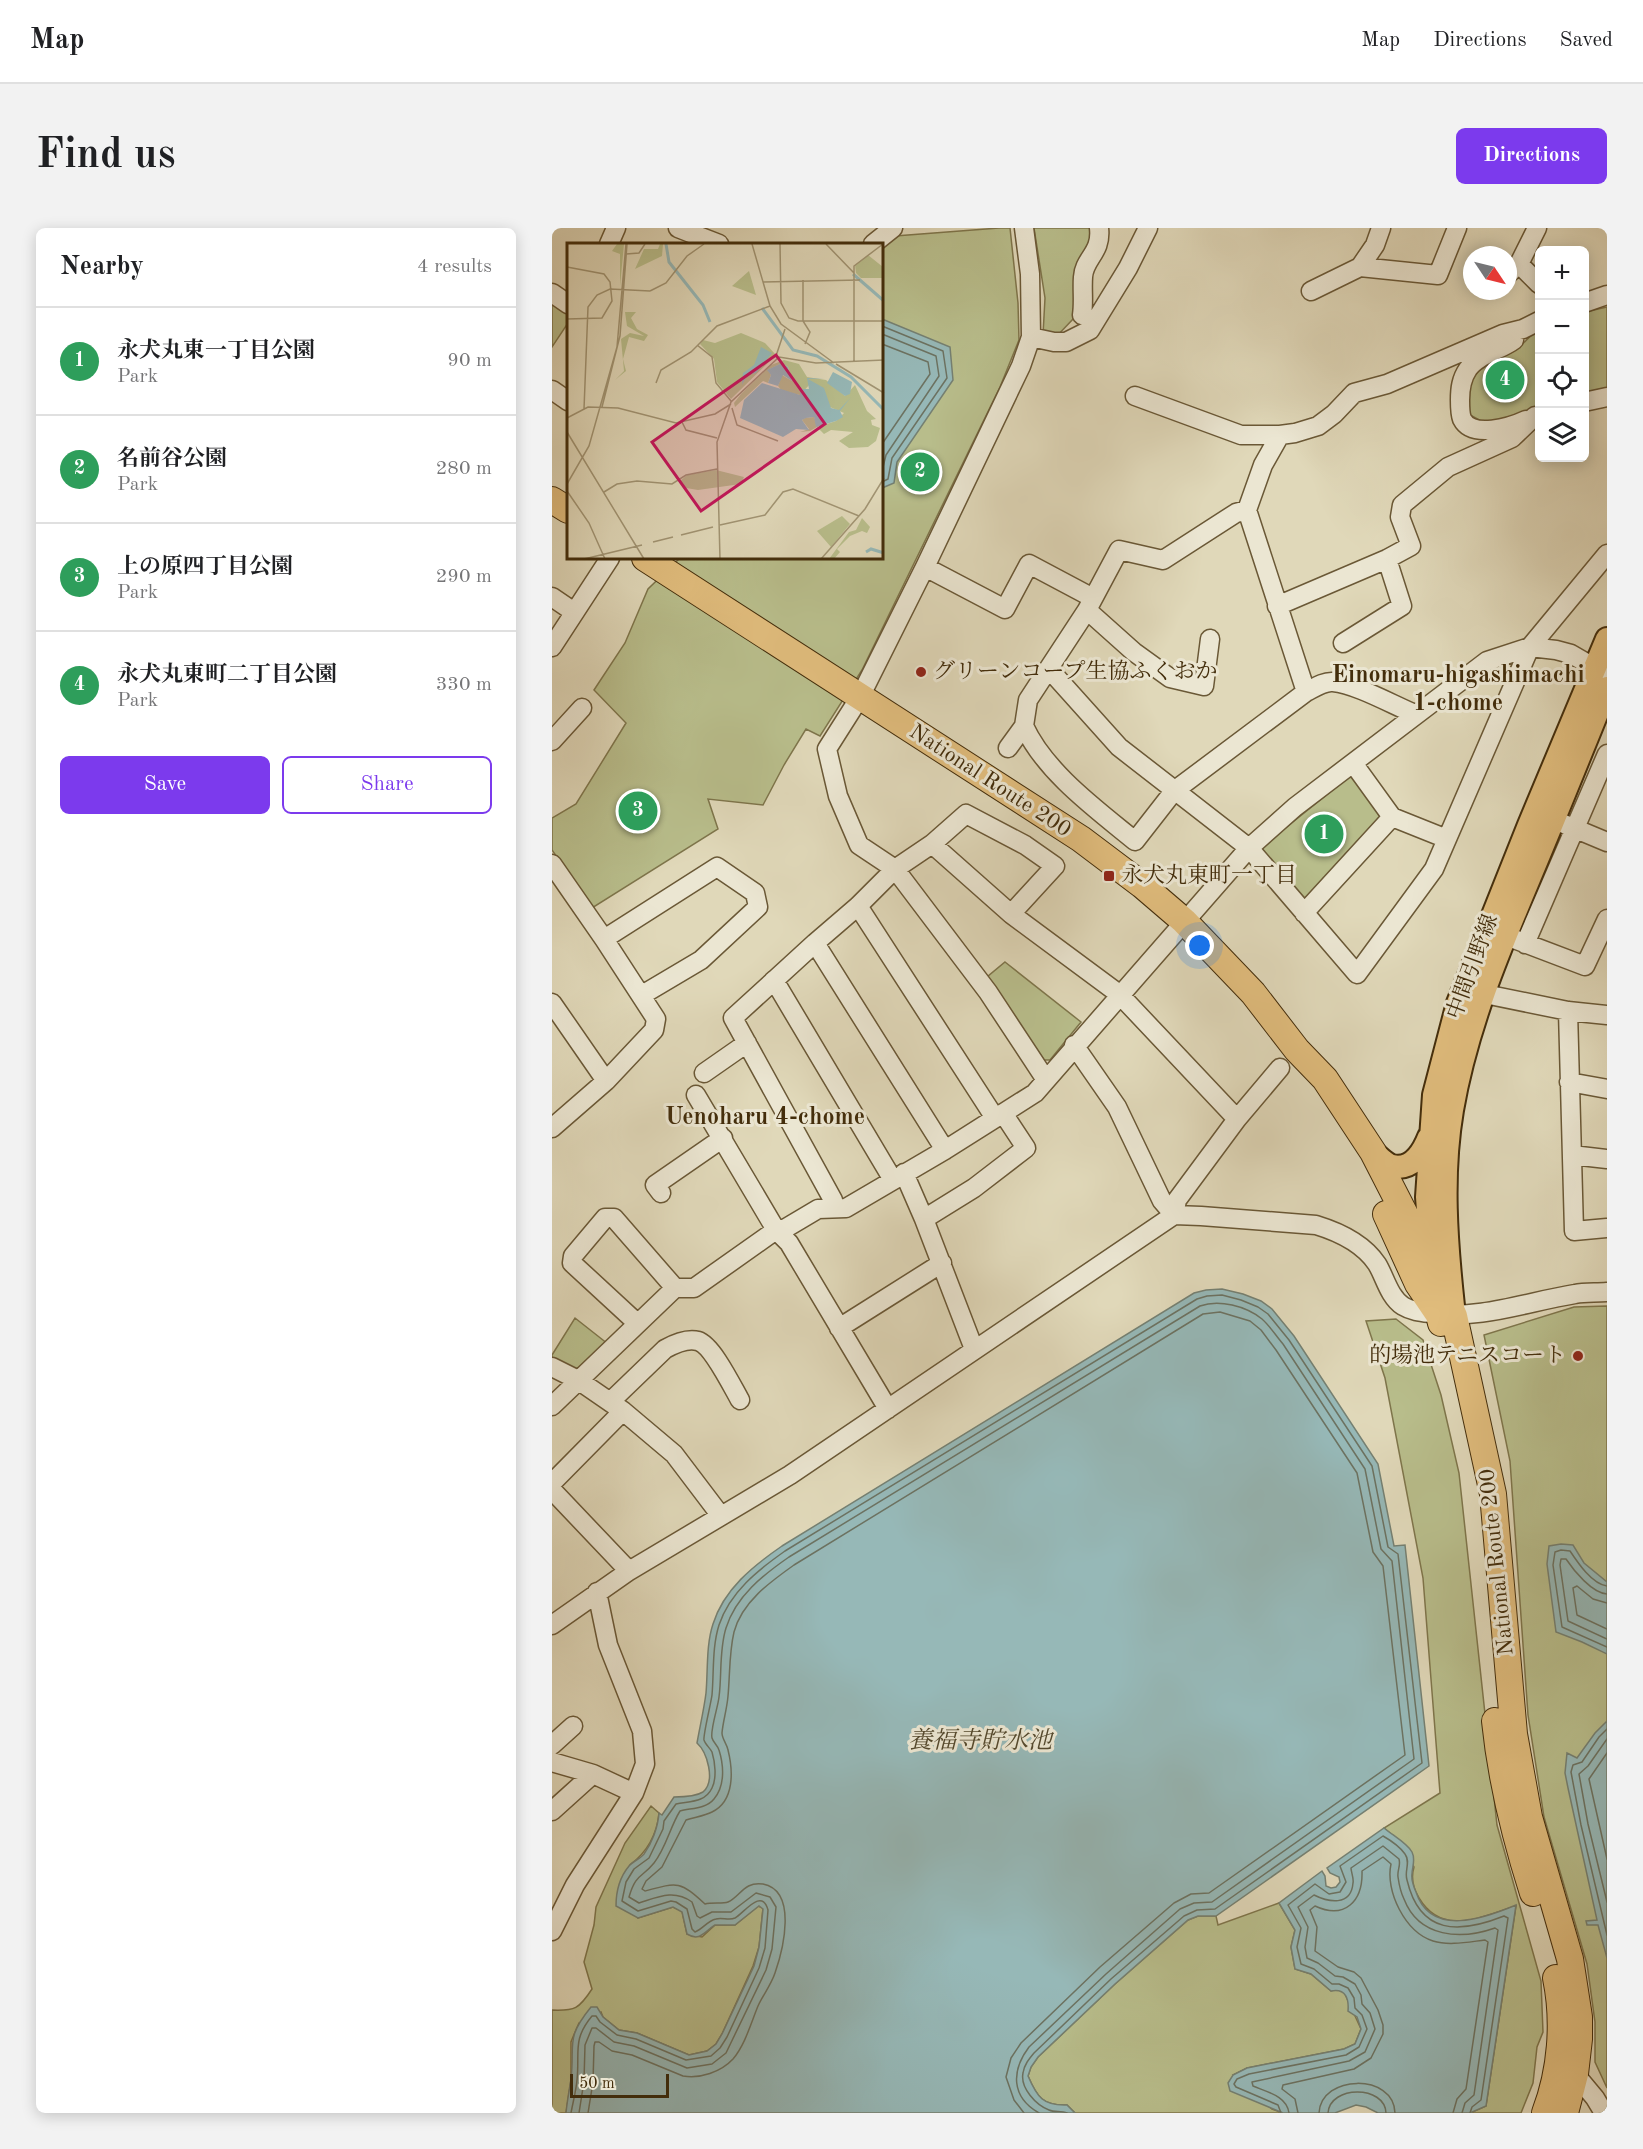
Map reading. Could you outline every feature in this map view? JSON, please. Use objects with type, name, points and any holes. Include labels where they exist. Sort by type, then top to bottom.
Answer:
[{"type":"highway","points":[[552,500],[567,509]]},
{"type":"highway","name":"National Route 200","points":[[650,561],[1081,839],[1185,921],[1253,993],[1288,1059],[1315,1089],[1345,1135],[1381,1202],[1418,1284],[1447,1315]]},
{"type":"highway","name":"National Route 200","points":[[1288,1059],[1325,1079],[1372,1152],[1433,1269],[1447,1315],[1474,1490],[1496,1732],[1517,1843],[1548,1941],[1559,1993],[1566,2073],[1565,2113]]},
{"type":"highway","name":"National Route 200","points":[[1545,2113],[1566,2073]]},
{"type":"main road","name":"中間引野線","points":[[1433,1269],[1427,1197],[1436,1086],[1601,672],[1607,639]]},
{"type":"main road","name":"中間引野線","points":[[1447,1315],[1445,1195],[1451,1122],[1467,1049],[1472,991],[1515,940],[1564,824],[1607,688]]},
{"type":"main road","points":[[1372,1152],[1390,1166],[1402,1167],[1419,1157],[1431,1132]]},
{"type":"street","points":[[609,243],[616,228]]},
{"type":"street","points":[[874,243],[893,228]]},
{"type":"street","points":[[1024,228],[1030,274],[1031,337],[1021,366],[925,567],[853,693],[827,749],[838,796],[859,845],[895,869],[988,992],[1046,1080]]},
{"type":"street","points":[[1082,315],[1083,274],[1101,241],[1099,228]]},
{"type":"street","points":[[1031,337],[1066,342],[1090,330],[1128,268],[1148,228]]},
{"type":"street","points":[[1311,291],[1360,267],[1375,245],[1381,228]]},
{"type":"street","points":[[1360,267],[1438,275],[1457,228]]},
{"type":"street","points":[[1517,262],[1537,228]]},
{"type":"street","points":[[682,235],[715,243]]},
{"type":"street","points":[[1517,271],[1535,282]]},
{"type":"street","points":[[552,293],[567,303]]},
{"type":"street","points":[[1589,301],[1607,295]]},
{"type":"street","points":[[1531,325],[1513,342],[1469,366],[1462,378],[1460,391],[1462,418],[1469,426],[1480,430],[1512,427],[1535,416]]},
{"type":"street","points":[[1135,396],[1241,435],[1295,434],[1318,426],[1334,414],[1354,393],[1387,384],[1503,334],[1531,325]]},
{"type":"street","points":[[552,390],[567,400]]},
{"type":"street","points":[[1589,401],[1607,397]]},
{"type":"street","points":[[1277,606],[1387,559],[1411,546],[1400,517],[1402,505],[1448,467],[1512,438],[1535,417]]},
{"type":"street","points":[[1280,435],[1263,465],[1247,510],[1306,692]]},
{"type":"street","points":[[1008,748],[1023,726],[1028,700],[1090,604],[1119,550],[1163,560],[1236,513],[1247,510]]},
{"type":"street","points":[[1049,669],[1119,747],[1249,848],[1357,974],[1434,869],[1530,647],[1607,554]]},
{"type":"street","points":[[1343,643],[1402,606],[1387,559]]},
{"type":"street","points":[[552,647],[609,560]]},
{"type":"street","points":[[925,567],[1005,609],[1029,564],[1090,604],[1134,652],[1170,678],[1204,686],[1210,639]]},
{"type":"street","points":[[552,597],[574,612]]},
{"type":"street","points":[[552,1406],[675,1288],[694,1288],[776,1230],[786,1228],[818,1209],[846,1208],[945,1150],[1035,1093],[1119,994],[1249,848],[1295,807],[1487,661],[1530,647],[1571,654],[1601,672]]},
{"type":"street","points":[[1023,726],[1030,739],[1074,792],[1135,841],[1174,791],[1306,692],[1323,683],[1333,682],[1350,687],[1415,714]]},
{"type":"street","points":[[552,741],[582,708]]},
{"type":"street","points":[[1607,754],[1564,824],[1607,842]]},
{"type":"street","points":[[1353,763],[1392,817],[1447,839]]},
{"type":"street","points":[[833,1208],[833,1200],[734,1018],[858,906],[895,869],[932,844],[966,814],[1025,845],[1056,866],[1011,914]]},
{"type":"street","points":[[1304,913],[1392,817]]},
{"type":"street","points":[[932,844],[1011,914],[1119,994],[1237,1119]]},
{"type":"street","points":[[552,864],[657,1019],[654,1030],[606,1081],[552,1128]]},
{"type":"street","points":[[604,939],[717,867],[755,893],[758,907],[701,960],[642,995]]},
{"type":"street","points":[[858,906],[999,1115],[1026,1148],[974,1188],[924,1219]]},
{"type":"street","points":[[1515,940],[1585,966],[1607,919]]},
{"type":"street","points":[[815,943],[945,1150]]},
{"type":"street","points":[[774,980],[924,1219],[974,1349]]},
{"type":"street","points":[[1472,991],[1568,1011],[1607,1015]]},
{"type":"street","points":[[552,1002],[606,1081]]},
{"type":"street","points":[[1568,1011],[1574,1231],[1607,1228]]},
{"type":"street","points":[[704,1073],[747,1043]]},
{"type":"street","points":[[1074,1046],[1117,1107],[1162,1201],[1174,1215]]},
{"type":"street","points":[[1174,1215],[1177,1200],[1237,1119],[1288,1059]]},
{"type":"street","points":[[1569,1082],[1607,1089]]},
{"type":"street","points":[[696,1095],[776,1230],[789,1243],[888,1409]]},
{"type":"street","points":[[656,1185],[723,1138]]},
{"type":"street","points":[[1572,1155],[1607,1159]]},
{"type":"street","points":[[618,1204],[573,1256],[572,1263],[637,1323]]},
{"type":"street","points":[[552,1625],[629,1571],[790,1475],[1174,1215],[1201,1215],[1316,1225],[1333,1230],[1365,1250],[1377,1264],[1395,1299],[1404,1307],[1418,1311],[1447,1315],[1475,1315],[1576,1294],[1607,1292]]},
{"type":"street","points":[[605,1218],[614,1218],[675,1288]]},
{"type":"street","points":[[840,1328],[942,1263]]},
{"type":"street","points":[[552,1483],[665,1349],[673,1345],[686,1341],[698,1341],[707,1347],[740,1400]]},
{"type":"street","points":[[552,1367],[578,1380],[616,1407],[674,1454],[721,1516]]},
{"type":"street","points":[[552,1490],[629,1571]]},
{"type":"street","points":[[552,1931],[575,1885],[634,1793],[645,1764],[642,1731],[608,1645],[597,1592]]},
{"type":"street","points":[[552,1745],[573,1726]]},
{"type":"street","points":[[552,1762],[593,1774],[634,1793]]},
{"type":"street","points":[[552,1811],[593,1774]]},
{"type":"street","points":[[1566,2073],[1595,2098],[1604,2113]]},
{"type":"green space","points":[[1010,228],[1018,303],[1019,340],[1000,387],[862,670],[820,736],[806,729],[763,805],[708,799],[718,829],[592,908],[552,850],[552,818],[576,804],[626,723],[594,690],[625,643],[648,589],[678,560],[884,560],[884,247],[895,236]]},
{"type":"green space","points":[[1034,228],[1092,228],[1077,310],[1073,319],[1056,337],[1043,335],[1045,298]]},
{"type":"green space","points":[[552,301],[567,310],[567,324],[552,347]]},
{"type":"green space","points":[[1607,307],[1607,390],[1589,394],[1589,354],[1589,311]]},
{"type":"green space","points":[[1535,333],[1535,410],[1515,418],[1483,422],[1470,415],[1467,390],[1475,372],[1518,348]]},
{"type":"green space","points":[[1349,777],[1354,778],[1382,815],[1307,898],[1301,899],[1262,855],[1263,846]]},
{"type":"green space","points":[[1005,962],[1081,1022],[1050,1060],[1044,1060],[987,977]]},
{"type":"green space","points":[[1607,1306],[1607,2088],[1595,2062],[1595,2022],[1587,1964],[1544,1817],[1528,1715],[1510,1461],[1484,1335],[1574,1307]]},
{"type":"green space","points":[[575,1318],[608,1344],[578,1375],[552,1360],[552,1355]]},
{"type":"green space","points":[[1396,1319],[1423,1340],[1441,1395],[1459,1473],[1497,1825],[1541,1981],[1543,2032],[1537,2047],[1533,2083],[1521,2113],[1470,2113],[1486,2106],[1516,1906],[1464,1921],[1440,1918],[1419,1898],[1413,1882],[1414,1867],[1400,1841],[1384,1828],[1440,1793],[1423,1578],[1385,1378],[1366,1321]]},
{"type":"green space","points":[[651,1806],[659,1813],[656,1829],[646,1849],[630,1865],[638,1918],[673,1907],[682,1911],[687,1934],[702,1937],[715,1925],[735,1925],[758,1906],[763,1908],[759,1947],[753,1966],[722,2034],[716,2044],[707,2051],[689,2055],[637,2033],[619,2030],[603,2017],[601,2012],[579,2023],[571,2042],[571,2080],[566,2113],[552,2113],[552,2010],[566,2010],[580,2005],[592,1989],[584,1962],[594,1925],[596,1907],[625,1843]]},
{"type":"green space","points":[[1279,1903],[1295,1930],[1291,1947],[1295,1969],[1311,1974],[1331,1991],[1337,1989],[1344,1992],[1361,2029],[1355,2044],[1344,2049],[1247,2068],[1233,2075],[1272,2109],[1283,2113],[1075,2113],[1067,2105],[1046,2102],[1038,2095],[1028,2076],[1038,2057],[1115,1984],[1188,1920],[1198,1916],[1216,1916],[1218,1925]]},
{"type":"water","points":[[884,320],[950,347],[953,380],[897,462],[894,483],[884,487]]},
{"type":"water","name":"養福寺貯水池","points":[[1222,1289],[1261,1301],[1272,1309],[1294,1336],[1378,1464],[1394,1546],[1405,1545],[1429,1766],[1216,1916],[1198,1916],[1188,1920],[1115,1984],[1038,2057],[1028,2076],[1038,2095],[1046,2102],[1067,2105],[1075,2113],[566,2113],[574,2034],[591,2007],[597,2007],[603,2017],[619,2030],[637,2033],[689,2055],[707,2051],[716,2044],[722,2034],[754,1966],[759,1947],[763,1909],[759,1906],[735,1925],[715,1925],[699,1937],[695,1937],[687,1934],[682,1912],[673,1907],[638,1918],[616,1906],[620,1880],[629,1866],[647,1850],[656,1829],[659,1813],[662,1815],[674,1797],[696,1795],[707,1787],[709,1767],[697,1743],[706,1693],[709,1640],[718,1611],[732,1589],[750,1570],[782,1546],[1194,1293]]},
{"type":"water","points":[[1573,1545],[1584,1563],[1607,1582],[1607,1654],[1556,1632],[1547,1564],[1549,1546]]},
{"type":"water","points":[[1607,1721],[1607,1958],[1598,1925],[1587,1925],[1586,1921],[1597,1920],[1565,1773],[1567,1753],[1577,1758]]},
{"type":"water","points":[[1384,1828],[1412,1852],[1414,1858],[1412,1876],[1416,1892],[1423,1906],[1434,1915],[1446,1920],[1460,1921],[1489,1915],[1516,1905],[1486,2106],[1470,2113],[1378,2113],[1356,2105],[1335,2113],[1283,2113],[1230,2091],[1228,2083],[1233,2075],[1247,2068],[1344,2049],[1355,2044],[1361,2029],[1357,2017],[1348,2011],[1346,1995],[1340,1991],[1331,1991],[1311,1974],[1295,1969],[1291,1947],[1295,1930],[1279,1903],[1322,1871],[1326,1886],[1336,1887],[1340,1882],[1339,1877],[1330,1873],[1327,1868]]},
{"type":"place","name":"永犬丸東町二丁目公園","points":[[1505,380]]},
{"type":"place","name":"名前谷公園","points":[[920,472]]},
{"type":"place","name":"グリーンコープ生協ふくおか","points":[[921,672]]},
{"type":"place","name":"上の原四丁目公園","points":[[638,811]]},
{"type":"place","name":"永犬丸東一丁目公園","points":[[1324,834]]},
{"type":"place","name":"永犬丸東町一丁目","points":[[1109,876]]},
{"type":"place","name":"的場池テニスコート","points":[[1578,1356]]},
{"type":"district","name":"Einomaru-higashimachi 1-chome","points":[[1458,690]]},
{"type":"district","name":"Uenoharu 4-chome","points":[[765,1118]]}]
